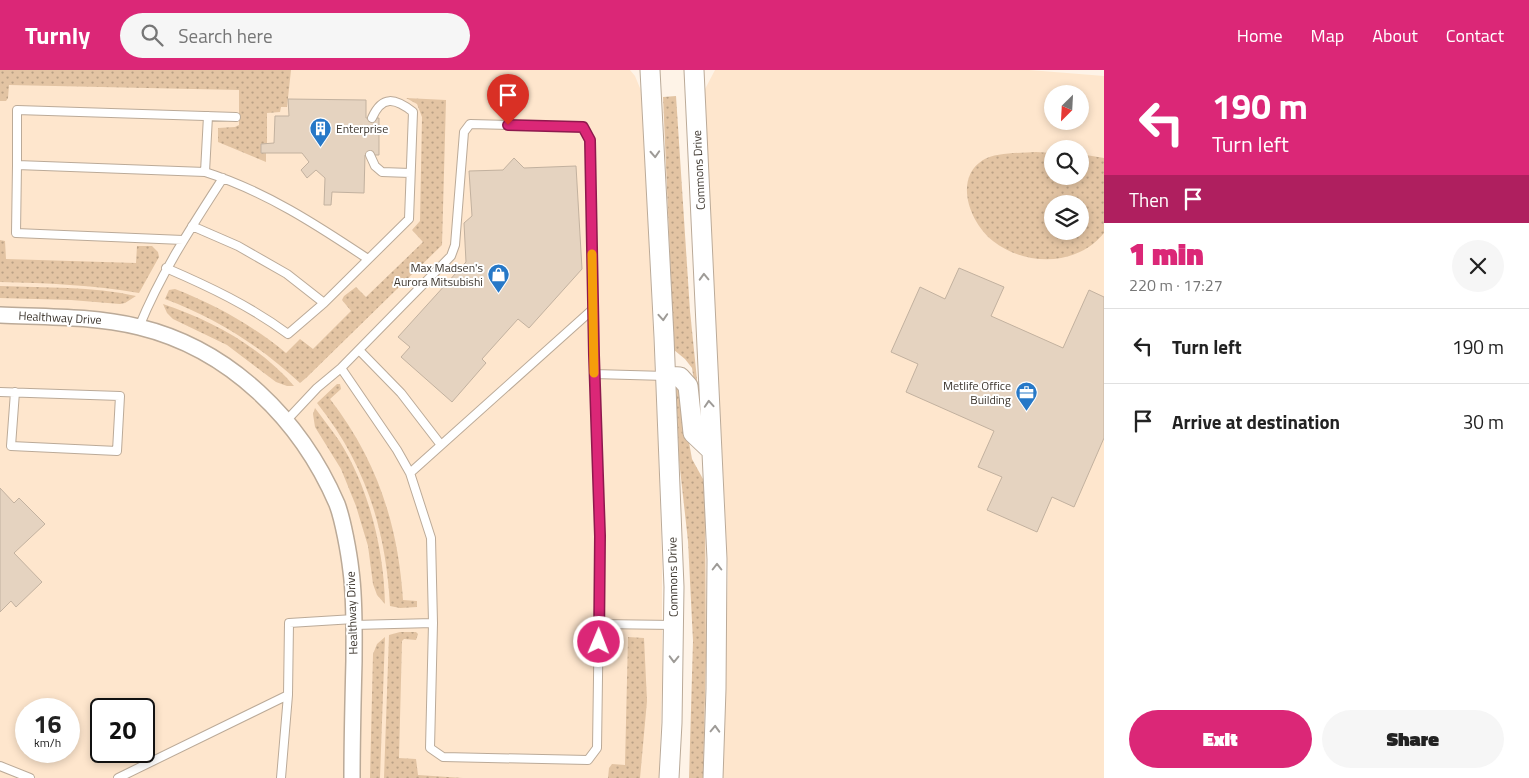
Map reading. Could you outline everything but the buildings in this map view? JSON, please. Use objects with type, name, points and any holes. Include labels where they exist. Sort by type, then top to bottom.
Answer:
[{"type":"street","name":"Commons Drive","points":[[650,70],[666,376],[674,577],[670,778]]},
{"type":"street","name":"Commons Drive","points":[[694,70],[717,559],[713,778]]},
{"type":"street","name":"Healthway Drive","points":[[0,315],[88,318],[139,327],[160,333],[184,343],[226,366],[265,398],[286,420],[312,458],[337,506],[351,569],[354,622],[352,778]]},
{"type":"street","points":[[666,376],[680,377],[688,386],[693,433],[712,450]]},
{"type":"lane","points":[[166,268],[218,290],[263,315],[288,334],[324,303],[409,219],[413,112],[404,104],[392,100],[382,102],[376,108],[372,118]]},
{"type":"lane","points":[[183,240],[16,232],[17,110],[236,117]]},
{"type":"lane","points":[[205,172],[208,116]]},
{"type":"lane","points":[[286,420],[317,388],[341,368],[452,256],[455,245],[464,132],[470,124],[583,127],[590,140],[594,374],[600,536],[597,748],[588,760],[443,757],[430,748],[433,623],[431,538],[410,473],[397,450],[341,368]]},
{"type":"lane","points":[[370,155],[375,166],[382,172],[391,174],[410,173]]},
{"type":"lane","points":[[17,165],[205,172],[277,201],[368,259]]},
{"type":"lane","points":[[139,327],[166,268],[223,178]]},
{"type":"lane","points":[[192,226],[238,246],[287,274],[324,303]]},
{"type":"lane","points":[[410,473],[593,309]]},
{"type":"lane","points":[[358,350],[402,393],[442,445]]},
{"type":"lane","points":[[594,374],[666,376]]},
{"type":"lane","points":[[0,392],[15,392],[120,396],[117,451],[11,446],[15,392]]},
{"type":"lane","points":[[280,778],[288,695],[289,623],[433,623]]},
{"type":"lane","points":[[599,624],[674,625]]},
{"type":"lane","points":[[118,778],[288,695]]},
{"type":"lane","points":[[0,766],[30,778]]},
{"type":"shaded area","points":[[0,70],[630,70],[635,76],[642,93],[657,415],[662,562],[662,685],[659,778],[0,778]]},
{"type":"shaded area","points":[[0,70],[291,70],[287,107],[281,107],[280,112],[267,113],[267,144],[261,144],[261,152],[266,153],[266,162],[218,142],[218,128],[239,125],[239,90],[9,85],[8,98],[6,101],[0,101]]},
{"type":"shaded area","points":[[715,70],[1029,70],[1104,76],[1104,778],[722,778],[728,572],[705,89]]},
{"type":"shaded area","points":[[676,96],[690,311],[700,409],[698,407],[692,368],[674,350],[663,97]]},
{"type":"shaded area","points":[[406,98],[446,100],[442,245],[306,378],[300,383],[237,334],[202,315],[165,299],[169,290],[175,289],[233,317],[260,333],[286,353],[300,339],[313,349],[351,311],[342,300],[344,296],[356,287],[366,297],[423,242],[412,230],[420,221],[422,117],[417,104]]},
{"type":"shaded area","points":[[1044,152],[1044,185],[1089,185],[1089,156],[1104,158],[1104,233],[1093,244],[1080,252],[1066,257],[1051,259],[1036,259],[1021,255],[993,241],[985,233],[972,212],[968,201],[967,189],[969,178],[974,168],[983,160],[988,157],[1009,153]]},
{"type":"shaded area","points":[[0,240],[5,241],[6,259],[136,263],[137,246],[152,246],[158,252],[159,257],[139,293],[70,285],[0,282]]},
{"type":"shaded area","points":[[0,286],[103,290],[136,296],[120,304],[71,300],[0,298]]},
{"type":"shaded area","points":[[163,304],[199,318],[234,336],[266,359],[294,386],[287,386],[276,382],[227,345],[173,319],[167,313]]},
{"type":"shaded area","points":[[337,384],[340,384],[341,389],[330,399],[361,445],[372,469],[390,519],[396,545],[403,600],[417,601],[417,607],[400,608],[390,606],[384,550],[370,498],[348,449],[317,403]]},
{"type":"shaded area","points":[[679,386],[692,459],[703,479],[705,489],[706,657],[703,778],[689,778],[693,641],[688,541],[679,460],[676,387]]},
{"type":"shaded area","points":[[315,408],[340,442],[367,499],[382,562],[385,604],[377,595],[373,584],[368,546],[356,506],[341,469],[315,427],[313,414]]},
{"type":"shaded area","points":[[400,632],[416,632],[418,634],[416,640],[404,639],[402,641],[399,758],[416,759],[418,775],[463,778],[384,778],[389,635]]},
{"type":"shaded area","points":[[385,637],[380,778],[370,778],[373,654],[377,644]]},
{"type":"shaded area","points":[[628,637],[644,638],[647,701],[640,778],[608,778],[609,768],[612,764],[625,765]]},
{"type":"slow traffic","points":[[592,254],[594,373]]},
{"type":"place","name":"Enterprise","points":[[320,148]]},
{"type":"place","name":"Max Madsen's Aurora Mitsubishi","points":[[499,294]]},
{"type":"place","name":"Metlife Office Building","points":[[1027,412]]},
{"type":"route","points":[[508,125],[583,127],[590,140],[600,536],[599,642]]}]
